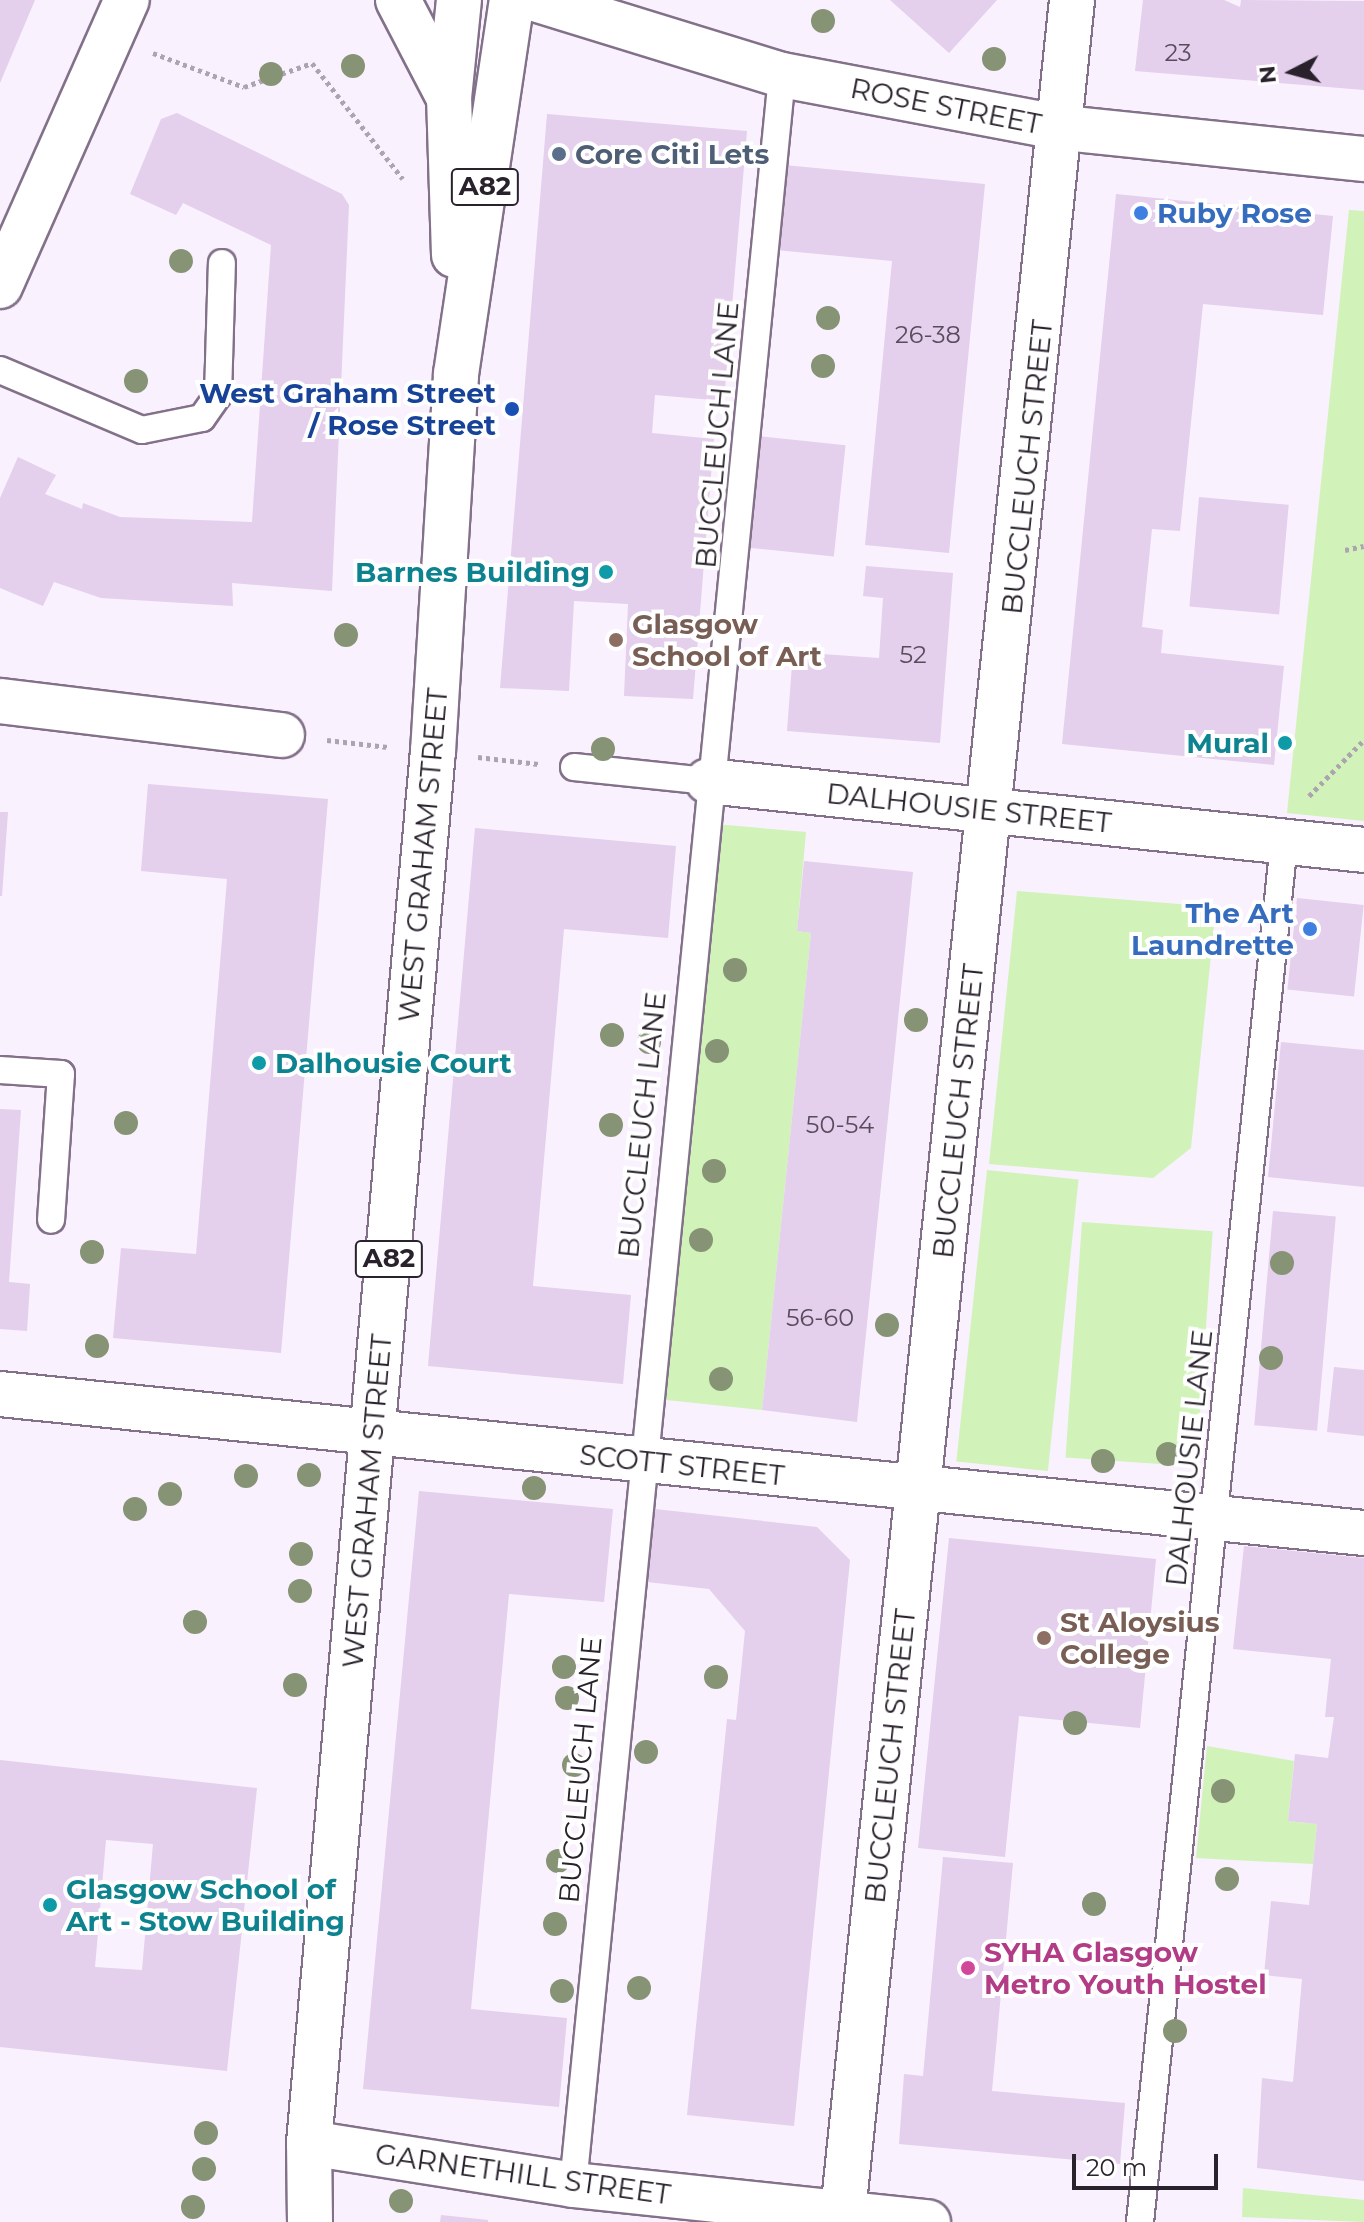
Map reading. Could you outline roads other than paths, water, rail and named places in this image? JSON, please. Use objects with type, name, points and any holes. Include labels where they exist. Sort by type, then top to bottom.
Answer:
[{"type":"street","points":[[398,0],[449,98]]},
{"type":"street","points":[[456,374],[449,98],[459,0]]},
{"type":"street","name":"WEST GRAHAM STREET","points":[[310,2222],[309,2143],[433,752],[456,374],[512,0]]},
{"type":"street","name":"ROSE STREET","points":[[538,0],[782,75],[1063,128],[1364,159]]},
{"type":"street","name":"BUCCLEUCH STREET","points":[[842,2218],[1063,128],[1072,0]]},
{"type":"street","points":[[0,286],[119,18]]},
{"type":"street","points":[[0,701],[282,735]]},
{"type":"street","name":"DALHOUSIE STREET","points":[[708,781],[1364,850]]},
{"type":"street","name":"SCOTT STREET","points":[[0,1394],[373,1435],[1364,1533]]},
{"type":"street","name":"WEST GRAHAM STREET","points":[[286,2222],[309,2143]]},
{"type":"street","name":"GARNETHILL STREET","points":[[309,2143],[573,2185],[668,2209],[928,2222]]},
{"type":"lane","name":"BUCCLEUCH LANE","points":[[573,2185],[708,781],[719,759],[782,75]]},
{"type":"lane","points":[[0,370],[142,430],[202,418],[218,395],[222,263]]},
{"type":"lane","name":"DALHOUSIE STREET","points":[[574,767],[708,781]]},
{"type":"lane","name":"DALHOUSIE LANE","points":[[1140,2222],[1215,1518],[1292,843]]},
{"type":"lane","points":[[0,1070],[61,1074],[51,1220]]},
{"type":"place","name":"Core Citi Lets","points":[[559,154]]},
{"type":"place","name":"Ruby Rose","points":[[1141,213]]},
{"type":"place","name":"West Graham Street / Rose Street","points":[[512,409]]},
{"type":"place","name":"Barnes Building","points":[[606,572]]},
{"type":"place","name":"Glasgow School of Art","points":[[616,640]]},
{"type":"place","name":"Mural","points":[[1285,743]]},
{"type":"place","name":"The Art Laundrette","points":[[1310,929]]},
{"type":"place","name":"Dalhousie Court","points":[[259,1063]]},
{"type":"place","name":"St Aloysius College","points":[[1044,1638]]},
{"type":"place","name":"Glasgow School of Art - Stow Building","points":[[50,1905]]},
{"type":"place","name":"SYHA Glasgow Metro Youth Hostel","points":[[968,1968]]}]
